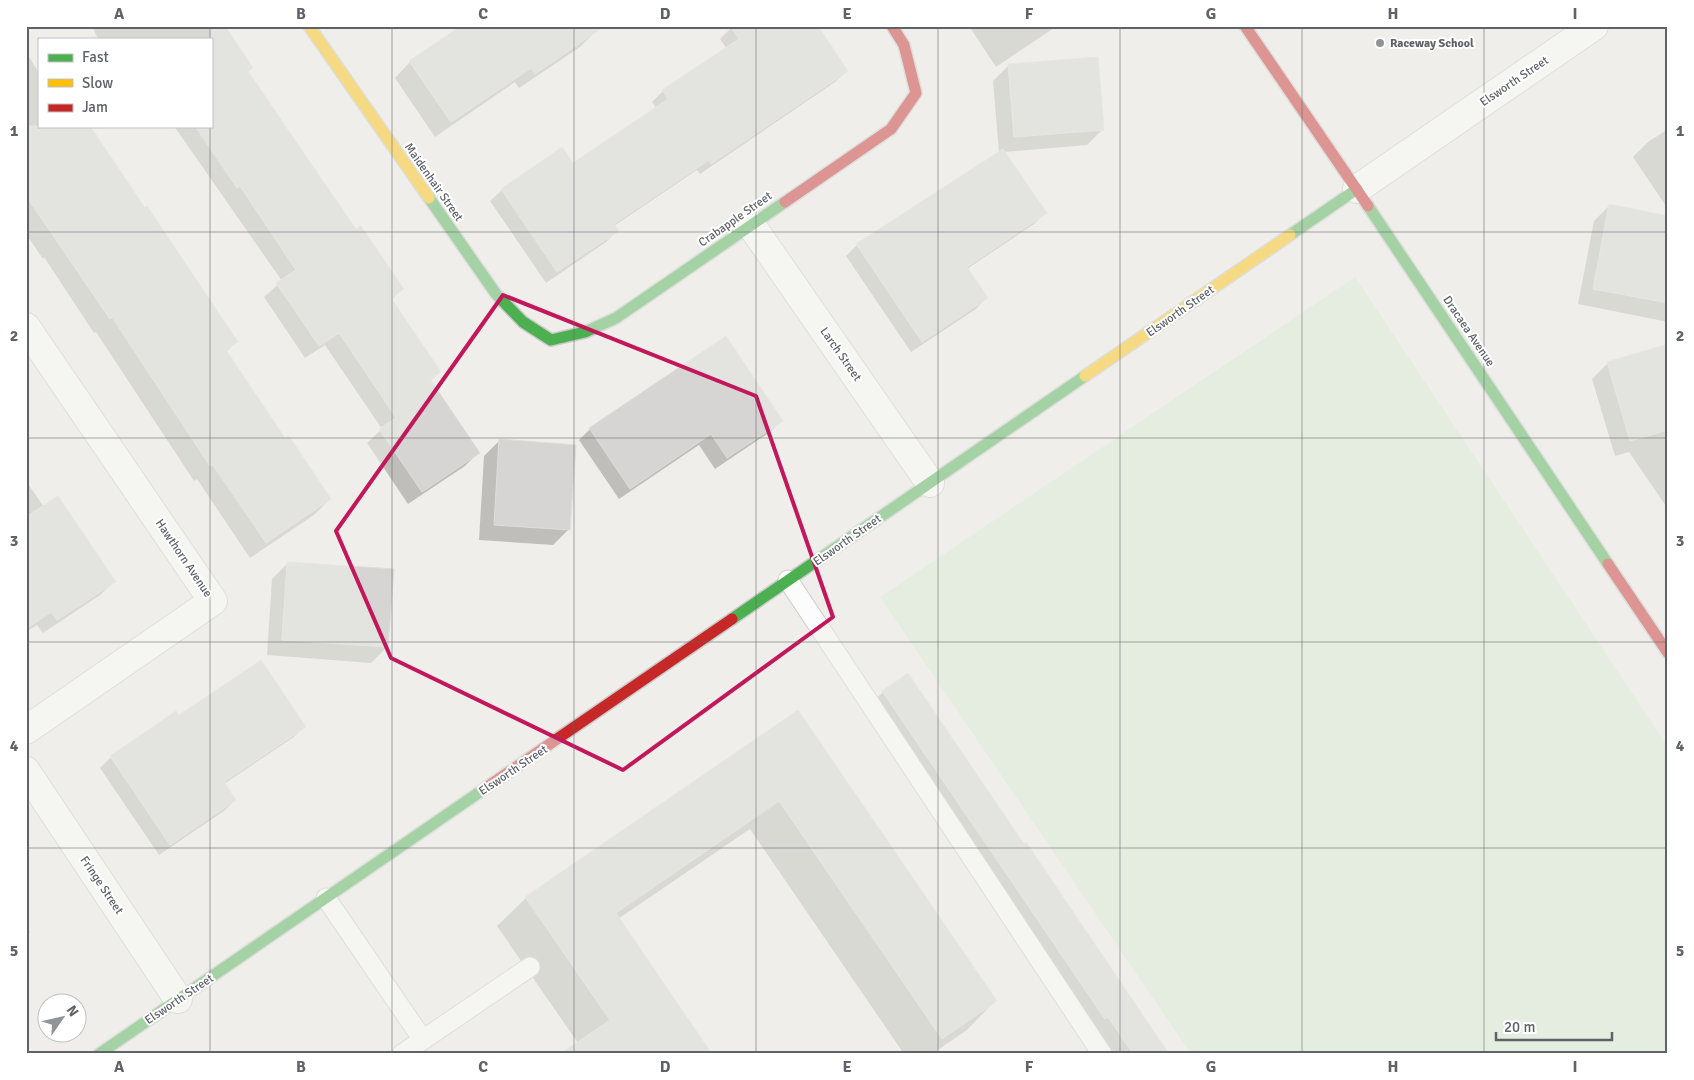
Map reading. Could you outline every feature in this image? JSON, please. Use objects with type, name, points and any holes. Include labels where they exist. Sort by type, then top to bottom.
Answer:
[{"type":"street","name":"Crabapple Street","points":[[552,340],[585,332],[616,318],[890,129],[916,93],[904,45],[892,26]]},
{"type":"street","name":"Dracaea Avenue","points":[[1245,26],[1357,189],[1668,653]]},
{"type":"street","name":"Elsworth Street","points":[[99,1054],[1594,26]]},
{"type":"street","name":"Maidenhair Street","points":[[318,29],[496,294],[523,322],[552,340]]},
{"type":"street","name":"Larch Street","points":[[752,225],[930,483]]},
{"type":"street","name":"Hawthorn Avenue","points":[[26,326],[214,602],[26,730]]},
{"type":"street","name":"Fringe Street","points":[[26,771],[178,999]]},
{"type":"lane","points":[[788,580],[1102,1054]]},
{"type":"lane","points":[[326,898],[423,1040]]},
{"type":"lane","points":[[402,1054],[530,967]]},
{"type":"highlighted area","points":[[503,295],[756,396],[833,617],[623,770],[391,658],[336,531]]},
{"type":"green space","points":[[1355,277],[1668,747],[1668,1054],[1191,1054],[880,597]]},
{"type":"building","points":[[211,26],[225,26],[253,68],[248,71],[307,158],[356,229],[361,226],[404,289],[391,298],[441,372],[430,379],[480,453],[422,492],[379,429],[396,418],[339,333],[319,346],[276,283],[296,270],[240,186],[237,188],[196,128],[212,128]]},
{"type":"building","points":[[461,26],[605,26],[535,74],[531,68],[451,122],[409,61]]},
{"type":"building","points":[[730,26],[818,26],[848,71],[711,164],[709,160],[614,224],[619,231],[557,272],[501,189],[562,147],[573,163],[668,99],[662,90],[739,39]]},
{"type":"building","points":[[1098,57],[1104,130],[1014,137],[1008,64]]},
{"type":"building","points":[[26,126],[38,126],[38,128],[91,128],[145,208],[147,206],[238,342],[226,350],[285,438],[289,436],[331,499],[266,543],[213,465],[210,466],[112,317],[110,319],[26,196]]},
{"type":"building","points":[[1003,149],[1047,213],[967,267],[988,298],[922,342],[856,244]]},
{"type":"building","points":[[1609,204],[1668,216],[1668,303],[1593,289]]},
{"type":"building","points":[[726,336],[783,421],[727,458],[711,434],[630,489],[589,428]]},
{"type":"building","points":[[1668,344],[1668,430],[1630,441],[1607,362]]},
{"type":"building","points":[[499,439],[576,445],[570,530],[494,525]]},
{"type":"building","points":[[58,496],[116,582],[57,620],[51,612],[26,629],[26,517]]},
{"type":"building","points":[[287,562],[394,569],[388,647],[282,640]]},
{"type":"building","points":[[261,660],[306,727],[224,782],[236,800],[170,845],[110,756],[176,711],[179,715]]},
{"type":"building","points":[[908,673],[1024,844],[1026,842],[1169,1054],[1133,1054],[1108,1017],[1105,1019],[882,691]]},
{"type":"building","points":[[798,710],[997,1001],[942,1039],[779,801],[616,913],[712,1054],[560,1054],[610,1020],[525,897]]},
{"type":"traffic: fast","points":[[1290,235],[1357,189]]},
{"type":"traffic: fast","points":[[429,198],[496,294],[523,322],[551,340],[585,332],[616,318],[785,202]]},
{"type":"traffic: fast","points":[[1368,206],[1608,564]]},
{"type":"traffic: fast","points":[[732,619],[1085,376]]},
{"type":"traffic: fast","points":[[99,1054],[487,787]]},
{"type":"traffic: slow","points":[[309,26],[429,198]]},
{"type":"traffic: slow","points":[[1085,376],[1290,235]]},
{"type":"traffic: jam","points":[[785,202],[891,129],[916,93],[904,45],[892,26]]},
{"type":"traffic: jam","points":[[1245,26],[1368,206]]},
{"type":"traffic: jam","points":[[1608,564],[1668,653]]},
{"type":"traffic: jam","points":[[487,787],[732,619]]},
{"type":"place","name":"Raceway School","points":[[1380,43]]}]
